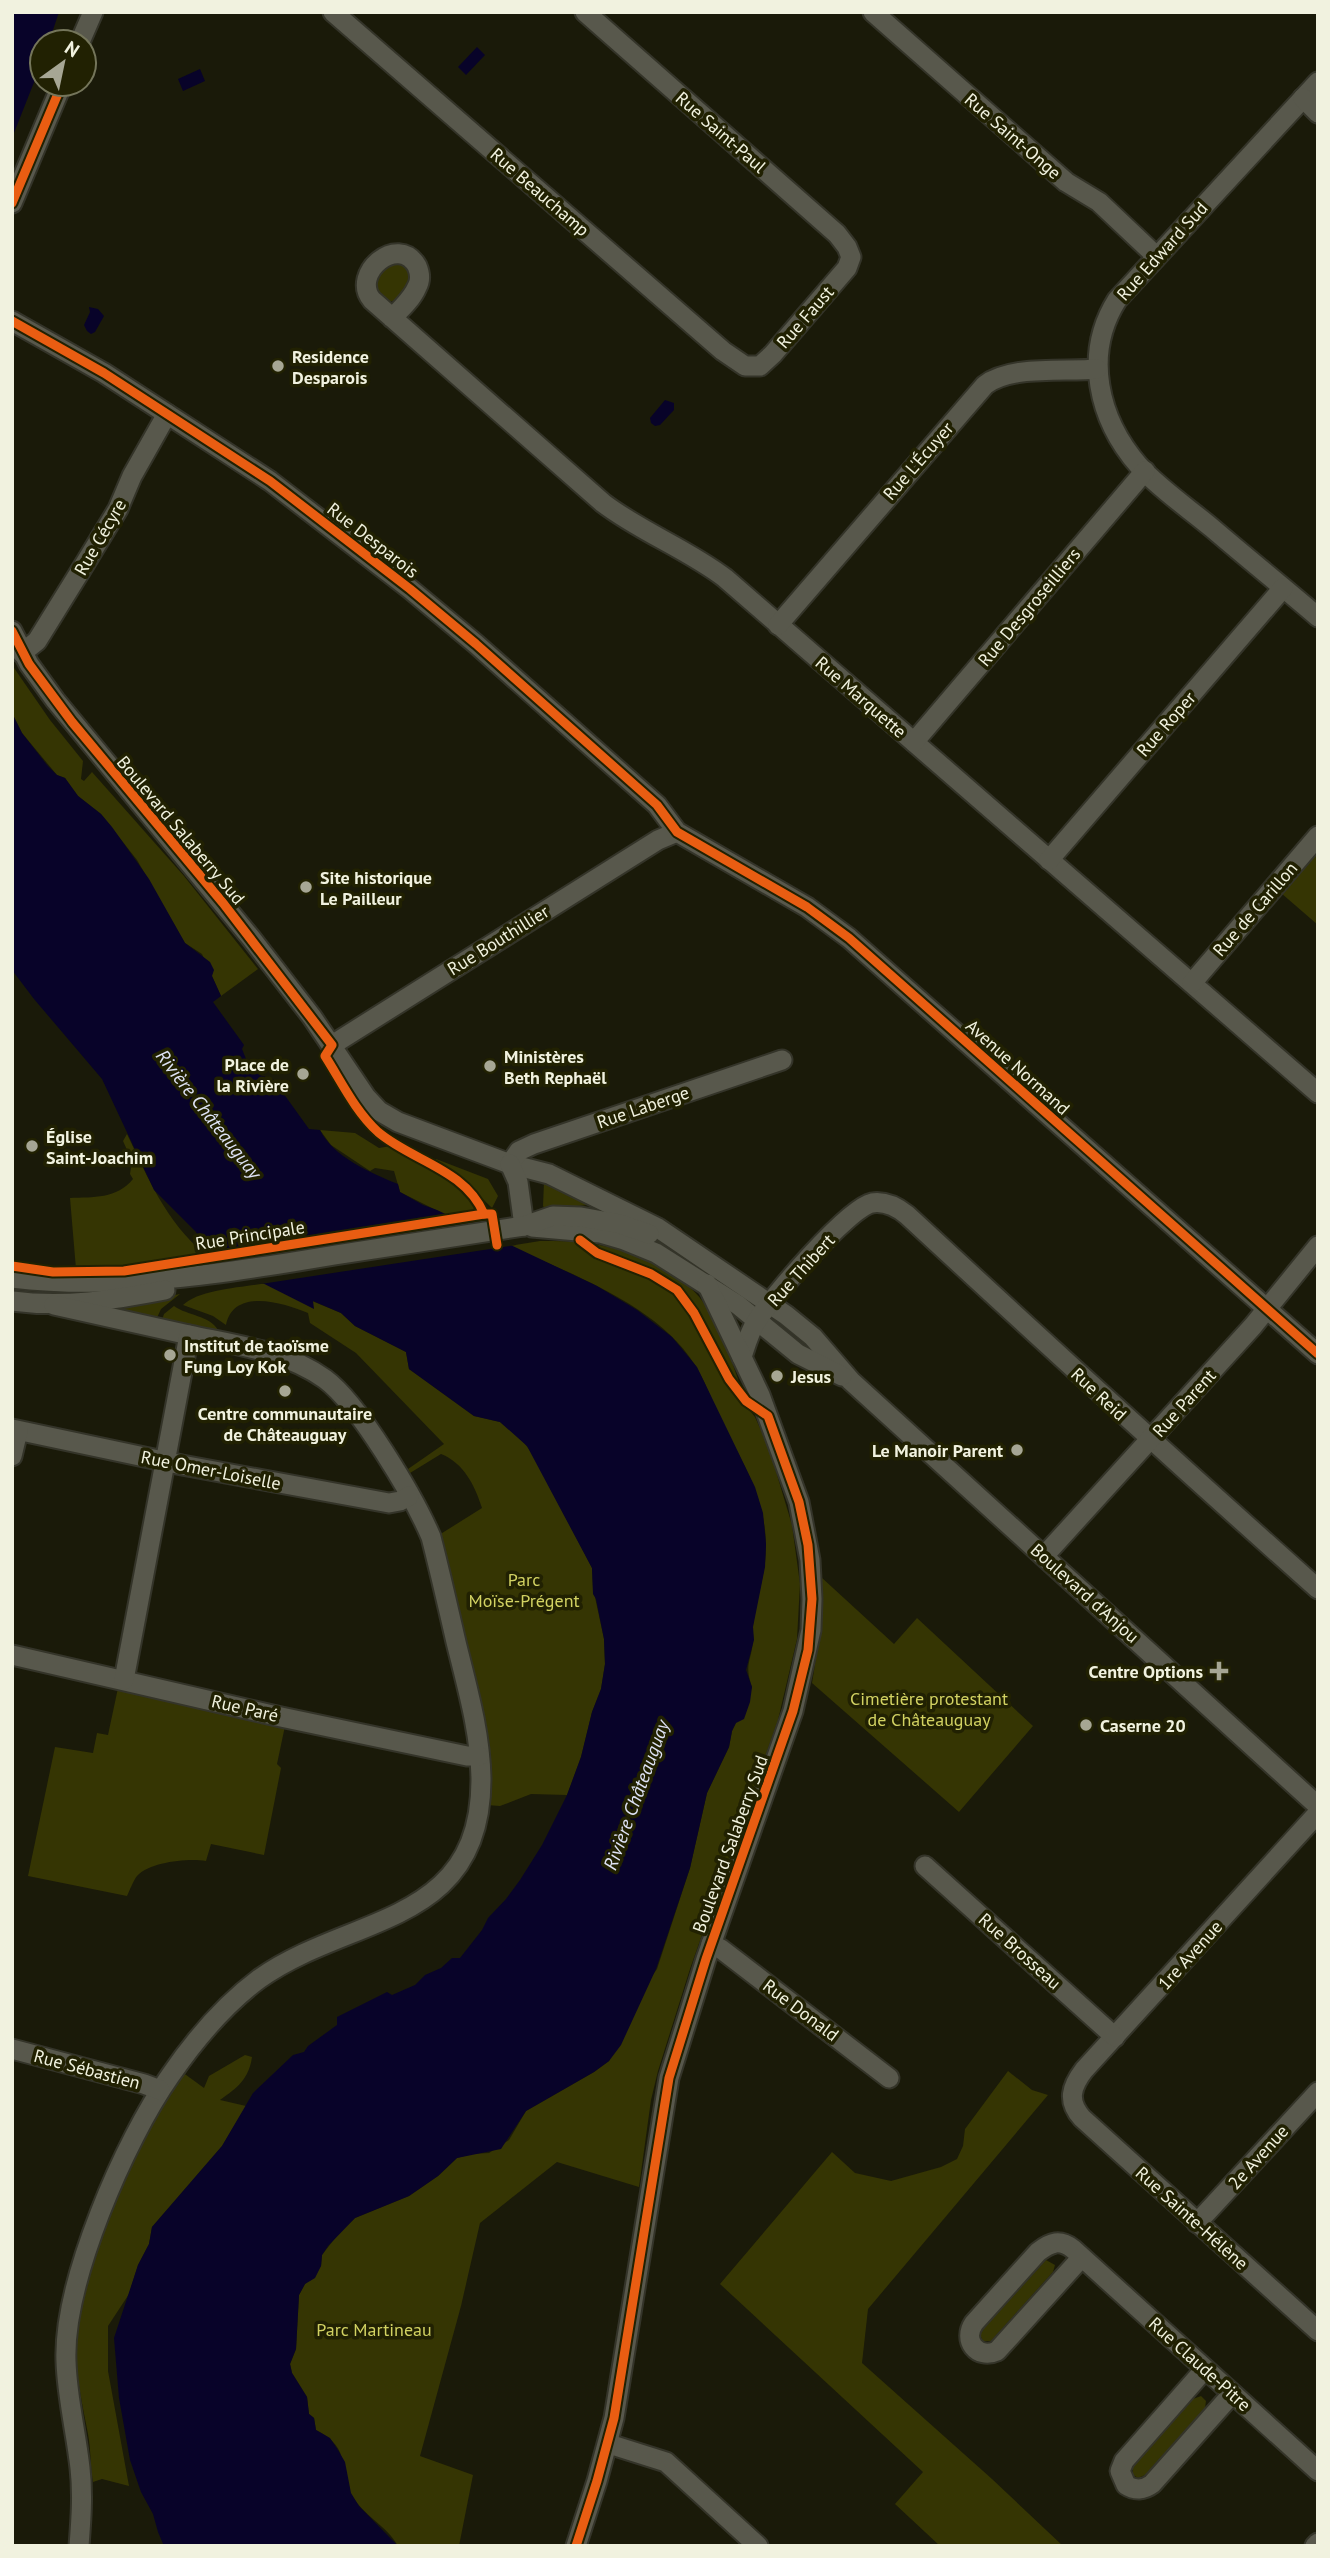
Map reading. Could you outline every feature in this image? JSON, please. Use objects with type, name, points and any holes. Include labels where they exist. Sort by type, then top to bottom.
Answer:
[{"type":"street","name":"Rue Beauchamp","points":[[333,12],[723,351],[739,363],[751,367]]},
{"type":"street","name":"Rue Saint-Paul","points":[[585,12],[837,234],[851,257]]},
{"type":"street","name":"Rue Saint-Onge","points":[[873,12],[1066,182],[1099,202],[1156,256]]},
{"type":"street","name":"Rue Edward Sud","points":[[1318,82],[1156,256],[1110,311],[1102,330],[1097,369],[1102,396],[1113,425],[1131,455],[1145,471],[1318,617]]},
{"type":"street","points":[[12,203],[56,98]]},
{"type":"street","points":[[1303,98],[1318,113]]},
{"type":"street","name":"Rue Faust","points":[[751,367],[760,366],[773,354],[843,272],[851,257]]},
{"type":"street","name":"Rue Marquette","points":[[392,318],[603,503],[630,522],[684,550],[717,571],[1318,1093]]},
{"type":"street","name":"Rue Desparois","points":[[12,321],[104,373],[270,481],[410,589],[519,682],[657,805],[677,832]]},
{"type":"street","name":"Rue L'Écuyer","points":[[778,625],[985,385],[1007,374],[1097,369]]},
{"type":"street","name":"Rue Cécyre","points":[[22,653],[37,641],[81,570],[118,509],[141,459],[167,414]]},
{"type":"street","name":"Rue Desgroseilliers","points":[[914,743],[1145,471]]},
{"type":"street","name":"Rue Roper","points":[[1049,860],[1283,588]]},
{"type":"street","name":"Boulevard Salaberry Sud","points":[[12,631],[22,653],[72,722],[251,938],[332,1045],[366,1097],[385,1115],[510,1164],[542,1171],[589,1192],[657,1228],[770,1303]]},
{"type":"street","name":"Rue Bouthillier","points":[[332,1045],[517,927],[658,840],[677,832]]},
{"type":"street","name":"Avenue Normand","points":[[677,832],[780,890],[834,925],[1318,1354]]},
{"type":"street","name":"Rue de Carillon","points":[[1192,983],[1318,836]]},
{"type":"street","name":"Rue Laberge","points":[[510,1164],[519,1151],[534,1144],[782,1060]]},
{"type":"street","points":[[510,1164],[518,1182],[524,1226]]},
{"type":"street","name":"Rue Thibert","points":[[742,1357],[757,1320],[781,1288],[854,1213],[866,1205],[880,1203]]},
{"type":"street","name":"Rue Reid","points":[[880,1203],[893,1206],[907,1215],[1151,1440],[1318,1589]]},
{"type":"street","name":"Boulevard Salaberry Sud","points":[[524,1226],[553,1216],[594,1218],[680,1245]]},
{"type":"street","points":[[234,1272],[524,1226],[589,1231],[624,1240],[656,1253],[707,1284],[757,1320]]},
{"type":"street","name":"Rue Parent","points":[[1044,1556],[1254,1326],[1318,1246]]},
{"type":"street","name":"Rue Principale","points":[[12,1278],[59,1283],[114,1283],[234,1272]]},
{"type":"street","name":"Rue Principale","points":[[54,1305],[130,1297],[234,1272]]},
{"type":"street","name":"Boulevard Salaberry Sud","points":[[576,2546],[608,2444],[629,2336],[665,2098],[686,2018],[793,1711],[808,1650],[812,1616],[809,1552],[799,1502],[768,1416],[707,1284]]},
{"type":"street","name":"Rue Principale","points":[[12,1301],[54,1305],[284,1357],[327,1381],[355,1411],[425,1521],[433,1543],[471,1700],[479,1756],[480,1801],[473,1834],[454,1871],[439,1888],[410,1908],[305,1953],[259,1979],[211,2025],[160,2090],[131,2145],[83,2262],[70,2313],[66,2360],[81,2480],[79,2546]]},
{"type":"street","name":"Boulevard d'Anjou","points":[[770,1303],[813,1338],[851,1381],[1318,1806]]},
{"type":"street","name":"Boulevard d'Anjou","points":[[757,1320],[798,1354],[851,1381]]},
{"type":"street","points":[[124,1680],[190,1335]]},
{"type":"street","points":[[12,1456],[15,1430]]},
{"type":"street","name":"Rue Omer-Loiselle","points":[[15,1430],[165,1462],[389,1503],[409,1496]]},
{"type":"street","name":"Rue Paré","points":[[12,1655],[281,1717],[467,1756],[479,1756]]},
{"type":"street","name":"1re Avenue","points":[[1072,2100],[1071,2093],[1078,2078],[1318,1814]]},
{"type":"street","name":"Rue Brosseau","points":[[925,1866],[1115,2037]]},
{"type":"street","name":"Rue Donald","points":[[711,1944],[889,2078]]},
{"type":"street","name":"Rue Sébastien","points":[[12,2049],[160,2090]]},
{"type":"street","name":"2e Avenue","points":[[1197,2223],[1318,2092]]},
{"type":"street","name":"Rue Sainte-Hélène","points":[[1072,2100],[1073,2107],[1082,2118],[1318,2331]]},
{"type":"street","name":"Rue Claude-Pitre","points":[[1082,2257],[997,2351],[985,2353],[974,2349],[969,2340],[970,2328],[1038,2252],[1051,2243],[1061,2242],[1082,2257],[1318,2471]]},
{"type":"street","points":[[1205,2369],[1124,2461],[1120,2472],[1126,2485],[1136,2490],[1152,2484],[1232,2394]]},
{"type":"street","points":[[608,2444],[666,2462],[758,2546]]},
{"type":"green space","points":[[398,261],[409,268],[412,282],[396,300],[382,301],[373,281],[385,265]]},
{"type":"green space","points":[[12,665],[50,720],[83,761],[81,779],[84,781],[92,772],[184,876],[258,969],[221,996],[202,954],[185,943],[137,860],[101,814],[78,796],[65,778],[57,775],[22,733],[12,713]]},
{"type":"green space","points":[[1318,850],[1318,925],[1281,893]]},
{"type":"green space","points":[[320,1130],[355,1133],[379,1148],[391,1146],[445,1176],[468,1195],[474,1208],[472,1212],[448,1216],[400,1192],[394,1171],[375,1168],[370,1171],[331,1145]]},
{"type":"green space","points":[[127,1134],[169,1214],[205,1254],[132,1266],[76,1269],[70,1198],[112,1194],[127,1186],[133,1179],[130,1174],[132,1161],[123,1141]]},
{"type":"green space","points":[[436,1159],[488,1179],[498,1196],[492,1208],[463,1180],[435,1161]]},
{"type":"green space","points":[[544,1182],[587,1203],[588,1205],[545,1209]]},
{"type":"green space","name":"Parc Martineau","points":[[540,1241],[589,1243],[620,1250],[667,1270],[693,1290],[703,1302],[723,1339],[747,1407],[755,1417],[769,1448],[792,1525],[800,1584],[797,1639],[778,1720],[690,1969],[658,2071],[651,2100],[639,2187],[557,2162],[480,2223],[461,2306],[420,2456],[473,2475],[459,2546],[398,2546],[352,2496],[340,2452],[328,2437],[316,2430],[314,2418],[309,2414],[307,2397],[292,2373],[290,2364],[296,2349],[299,2295],[321,2266],[322,2255],[355,2218],[409,2196],[438,2176],[457,2158],[489,2153],[509,2140],[526,2111],[609,2061],[637,1997],[657,1969],[690,1868],[707,1793],[729,1747],[732,1731],[752,1687],[748,1668],[766,1547],[760,1503],[743,1463],[700,1373],[679,1344],[636,1308],[585,1280],[509,1246]]},
{"type":"green space","name":"Parc Moïse-Prégent","points":[[267,1283],[313,1308],[312,1301],[341,1313],[355,1326],[406,1352],[409,1369],[474,1416],[500,1422],[521,1439],[532,1453],[592,1568],[593,1588],[604,1639],[605,1664],[601,1689],[567,1795],[531,1794],[500,1806],[487,1805],[439,1535],[482,1508],[468,1476],[449,1458],[441,1454],[410,1473],[408,1469],[444,1444],[356,1353],[310,1323],[308,1313],[274,1302],[249,1302],[231,1313],[226,1325],[213,1316],[183,1305],[211,1292]]},
{"type":"green space","points":[[180,1294],[161,1309],[155,1322],[104,1309]]},
{"type":"green space","points":[[174,1306],[204,1318],[218,1330],[187,1324],[177,1326],[161,1323],[164,1314]]},
{"type":"green space","name":"Cimetière protestant de Châteauguay","points":[[821,1577],[894,1644],[917,1618],[1033,1726],[959,1812],[812,1683],[820,1633]]},
{"type":"green space","points":[[118,1688],[285,1726],[277,1764],[281,1768],[264,1855],[211,1844],[206,1861],[170,1862],[143,1871],[136,1878],[127,1896],[28,1876],[55,1747],[93,1753],[97,1733],[108,1735]]},
{"type":"green space","points":[[245,2055],[252,2057],[245,2077],[220,2100],[246,2106],[222,2146],[152,2227],[149,2244],[138,2265],[129,2294],[108,2326],[108,2371],[129,2486],[102,2479],[93,2482],[89,2440],[78,2382],[76,2349],[86,2279],[98,2242],[146,2135],[182,2072],[204,2088],[209,2076]]},
{"type":"green space","points":[[1008,2071],[1032,2090],[1048,2095],[868,2309],[862,2363],[1063,2546],[940,2546],[895,2504],[923,2472],[720,2284],[832,2152],[855,2173],[891,2181],[941,2167],[957,2159],[963,2146],[965,2129]]},
{"type":"green space","points":[[1046,2260],[1055,2265],[1053,2272],[991,2341],[983,2341],[980,2335],[983,2329]]},
{"type":"green space","points":[[1201,2396],[1206,2401],[1205,2408],[1145,2475],[1138,2478],[1133,2475],[1133,2467],[1193,2399]]},
{"type":"water","points":[[12,12],[59,12],[54,28],[28,28],[28,97],[12,138]]},
{"type":"water","points":[[477,47],[485,55],[466,75],[458,67]]},
{"type":"water","points":[[200,69],[205,81],[183,91],[178,79]]},
{"type":"water","points":[[89,307],[98,309],[104,316],[91,334],[84,325],[90,312]]},
{"type":"water","points":[[665,400],[674,403],[674,410],[660,425],[655,426],[650,418]]},
{"type":"water","name":"Rivière Châteauguay","points":[[12,713],[22,733],[47,765],[57,775],[65,778],[78,796],[101,814],[112,827],[149,879],[185,943],[210,962],[214,970],[212,976],[221,996],[213,1002],[244,1045],[242,1049],[246,1059],[259,1075],[273,1079],[309,1129],[320,1130],[326,1140],[343,1156],[398,1184],[400,1192],[597,1286],[637,1310],[672,1337],[697,1367],[755,1487],[763,1513],[765,1567],[753,1627],[754,1640],[746,1670],[752,1687],[750,1702],[744,1719],[736,1723],[732,1731],[729,1747],[707,1793],[690,1868],[656,1969],[621,2045],[609,2061],[594,2072],[526,2111],[501,2149],[457,2158],[438,2176],[409,2196],[355,2218],[328,2246],[322,2255],[321,2266],[315,2278],[305,2284],[299,2295],[296,2349],[290,2364],[292,2373],[307,2397],[309,2414],[314,2418],[316,2430],[330,2438],[345,2462],[351,2493],[359,2506],[398,2546],[164,2546],[130,2460],[119,2398],[114,2338],[138,2265],[149,2244],[152,2227],[222,2146],[253,2093],[293,2055],[304,2052],[308,2046],[337,2025],[337,2017],[387,1992],[392,1995],[415,1985],[425,1975],[441,1968],[452,1958],[460,1958],[488,1918],[520,1880],[542,1845],[567,1795],[601,1689],[605,1664],[604,1639],[593,1594],[592,1568],[527,1446],[500,1422],[474,1416],[409,1369],[406,1352],[355,1326],[341,1313],[313,1301],[314,1309],[205,1254],[196,1232],[154,1190],[102,1079],[12,970]]},
{"type":"pier","points":[[455,1215],[516,1245],[261,1284],[201,1254]]},
{"type":"cycle path","points":[[12,203],[56,98]]},
{"type":"cycle path","points":[[12,321],[104,373],[270,481],[410,589],[657,805],[677,832],[807,907],[849,938],[1318,1354]]},
{"type":"cycle path","points":[[12,631],[29,664],[72,722],[223,903],[332,1045],[325,1056],[362,1115],[392,1142],[437,1167],[464,1186],[484,1214]]},
{"type":"cycle path","points":[[12,1266],[53,1272],[124,1271],[484,1214],[492,1214],[497,1245]]},
{"type":"cycle path","points":[[576,2546],[614,2418],[669,2078],[706,1959],[793,1711],[808,1650],[812,1599],[808,1545],[799,1502],[768,1416],[746,1401],[729,1379],[694,1313],[677,1290],[651,1274],[597,1253],[580,1240]]},
{"type":"place","name":"Residence Desparois","points":[[278,366]]},
{"type":"place","name":"Site historique Le Pailleur","points":[[306,887]]},
{"type":"place","name":"Ministères Beth Rephaël","points":[[490,1066]]},
{"type":"place","name":"Place de la Rivière","points":[[303,1074]]},
{"type":"place","name":"Église Saint-Joachim","points":[[32,1146]]},
{"type":"place","name":"Institut de taoïsme Fung Loy Kok","points":[[170,1355]]},
{"type":"place","name":"Jesus","points":[[777,1376]]},
{"type":"place","name":"Centre communautaire de Châteauguay","points":[[285,1391]]},
{"type":"place","name":"Le Manoir Parent","points":[[1017,1450]]},
{"type":"place","name":"Centre Options","points":[[1219,1671]]},
{"type":"place","name":"Caserne 20","points":[[1086,1725]]}]
